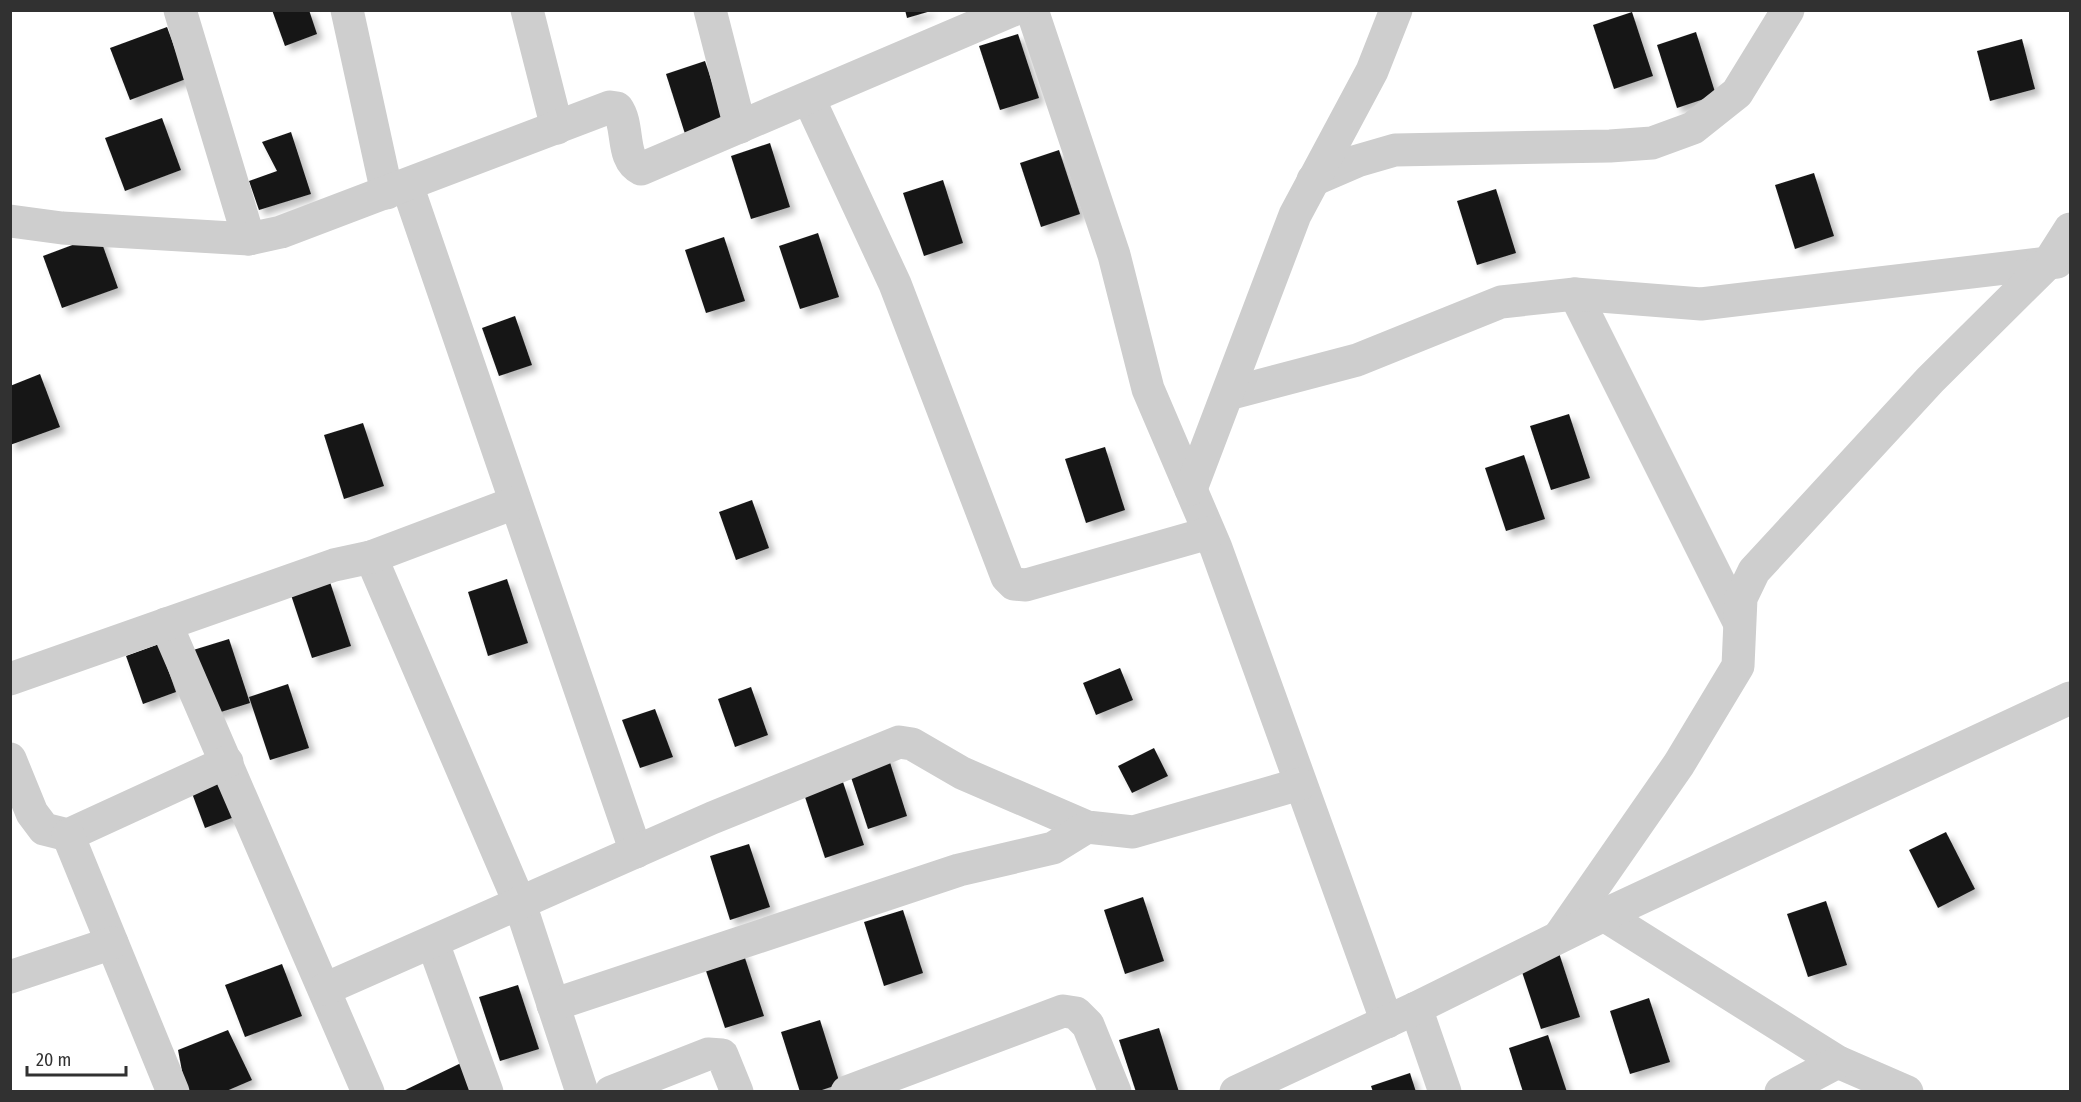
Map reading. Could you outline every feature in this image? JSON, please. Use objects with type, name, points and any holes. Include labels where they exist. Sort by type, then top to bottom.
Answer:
[{"type":"street","points":[[180,10],[249,239]]},
{"type":"street","points":[[347,10],[397,189],[514,503],[636,852]]},
{"type":"street","points":[[527,10],[557,128]]},
{"type":"street","points":[[710,10],[740,127]]},
{"type":"street","points":[[10,221],[62,228],[249,239],[281,232],[610,107],[617,108],[622,115],[630,158],[634,166],[641,169],[1013,10]]},
{"type":"street","points":[[1032,10],[1114,255],[1148,388],[1209,533],[1387,1022]]},
{"type":"street","points":[[1191,489],[1295,215],[1372,71],[1396,10]]},
{"type":"street","points":[[1313,180],[1357,161],[1395,150],[1610,147],[1652,143],[1683,132],[1693,128],[1737,93],[1788,10]]},
{"type":"street","points":[[809,99],[895,284],[1007,577],[1014,584],[1026,585],[1209,533]]},
{"type":"street","points":[[1559,937],[1679,764],[1738,666],[1741,598],[1754,571],[1930,380],[2060,262],[2070,229]]},
{"type":"street","points":[[1228,394],[1358,360],[1501,302],[1575,294],[1701,304],[2060,262]]},
{"type":"street","points":[[1575,294],[1739,622]]},
{"type":"street","points":[[10,679],[334,565],[371,557],[514,503]]},
{"type":"street","points":[[371,557],[520,904],[582,1092]]},
{"type":"street","points":[[166,624],[368,1092]]},
{"type":"street","points":[[1236,1092],[1387,1022],[1604,915],[2070,698]]},
{"type":"street","points":[[325,989],[433,944],[636,852],[899,742],[912,744],[962,773],[1087,826],[1133,832],[1300,784]]},
{"type":"street","points":[[10,759],[32,813],[44,830],[68,835],[227,762]]},
{"type":"street","points":[[553,1005],[959,870],[1053,848],[1087,826]]},
{"type":"street","points":[[68,835],[173,1092]]},
{"type":"street","points":[[1604,915],[1838,1062],[1906,1092]]},
{"type":"street","points":[[10,977],[112,943]]},
{"type":"street","points":[[433,944],[487,1092]]},
{"type":"street","points":[[1416,1008],[1445,1092]]},
{"type":"street","points":[[847,1092],[1063,1011],[1076,1013],[1088,1025],[1115,1092]]},
{"type":"street","points":[[611,1092],[708,1054],[722,1055],[737,1092]]},
{"type":"street","points":[[1781,1092],[1838,1062]]},
{"type":"building","points":[[272,10],[309,10],[317,34],[285,46]]},
{"type":"building","points":[[905,10],[931,10],[931,11],[907,18]]},
{"type":"building","points":[[1632,12],[1653,76],[1614,89],[1593,25]]},
{"type":"building","points":[[167,27],[186,79],[130,100],[110,48]]},
{"type":"building","points":[[1696,32],[1716,95],[1677,108],[1657,45]]},
{"type":"building","points":[[1018,34],[1039,98],[1000,110],[979,46]]},
{"type":"building","points":[[2022,39],[2035,89],[1990,101],[1977,51]]},
{"type":"building","points":[[705,61],[726,125],[686,137],[666,74]]},
{"type":"building","points":[[162,118],[181,170],[125,191],[105,138]]},
{"type":"building","points":[[291,132],[311,194],[259,210],[249,181],[277,171],[262,142]]},
{"type":"building","points":[[770,143],[790,207],[751,219],[731,156]]},
{"type":"building","points":[[1059,150],[1080,214],[1041,227],[1020,163]]},
{"type":"building","points":[[1814,173],[1834,236],[1795,249],[1775,185]]},
{"type":"building","points":[[943,180],[963,243],[924,256],[903,193]]},
{"type":"building","points":[[1496,189],[1516,253],[1477,265],[1457,201]]},
{"type":"building","points":[[818,233],[839,297],[800,309],[779,246]]},
{"type":"building","points":[[99,235],[118,288],[62,308],[43,256]]},
{"type":"building","points":[[724,237],[745,301],[706,313],[685,250]]},
{"type":"building","points":[[515,316],[532,365],[499,376],[482,328]]},
{"type":"building","points":[[40,374],[60,427],[10,445],[10,386]]},
{"type":"building","points":[[1569,414],[1590,478],[1551,490],[1530,426]]},
{"type":"building","points":[[363,423],[384,486],[344,499],[324,435]]},
{"type":"building","points":[[1105,447],[1125,510],[1086,523],[1065,459]]},
{"type":"building","points":[[1524,455],[1545,519],[1506,531],[1485,468]]},
{"type":"building","points":[[752,500],[769,548],[736,560],[719,512]]},
{"type":"building","points":[[507,579],[528,643],[488,656],[468,592]]},
{"type":"building","points":[[330,582],[351,646],[312,658],[291,595]]},
{"type":"building","points":[[229,639],[250,703],[211,715],[190,651]]},
{"type":"building","points":[[159,644],[176,692],[143,704],[126,656]]},
{"type":"building","points":[[1120,668],[1133,700],[1096,715],[1083,683]]},
{"type":"building","points":[[288,684],[309,748],[270,760],[249,697]]},
{"type":"building","points":[[751,687],[768,735],[735,747],[718,699]]},
{"type":"building","points":[[655,709],[673,757],[640,768],[622,720]]},
{"type":"building","points":[[1154,748],[1168,776],[1132,793],[1118,766]]},
{"type":"building","points":[[887,753],[907,816],[868,829],[847,765]]},
{"type":"building","points":[[220,768],[237,816],[205,828],[187,780]]},
{"type":"building","points":[[843,782],[864,845],[825,858],[804,794]]},
{"type":"building","points":[[1946,832],[1975,889],[1938,908],[1909,850]]},
{"type":"building","points":[[749,844],[770,907],[730,920],[710,856]]},
{"type":"building","points":[[1143,897],[1164,961],[1125,974],[1104,910]]},
{"type":"building","points":[[1826,901],[1847,965],[1808,977],[1787,914]]},
{"type":"building","points":[[903,910],[923,973],[884,986],[864,922]]},
{"type":"building","points":[[743,952],[764,1016],[725,1028],[704,965]]},
{"type":"building","points":[[1559,953],[1580,1017],[1541,1029],[1520,966]]},
{"type":"building","points":[[282,964],[302,1016],[245,1037],[225,985]]},
{"type":"building","points":[[518,985],[539,1049],[500,1061],[479,997]]},
{"type":"building","points":[[1649,998],[1670,1062],[1630,1074],[1610,1011]]},
{"type":"building","points":[[820,1020],[840,1084],[816,1092],[800,1092],[781,1032]]},
{"type":"building","points":[[1159,1028],[1179,1092],[1136,1092],[1119,1040]]},
{"type":"building","points":[[228,1030],[252,1080],[224,1092],[186,1092],[178,1050]]},
{"type":"building","points":[[1548,1035],[1567,1092],[1523,1092],[1509,1048]]},
{"type":"building","points":[[461,1063],[471,1092],[401,1092]]},
{"type":"building","points":[[1410,1073],[1416,1092],[1373,1092],[1371,1086]]}]
